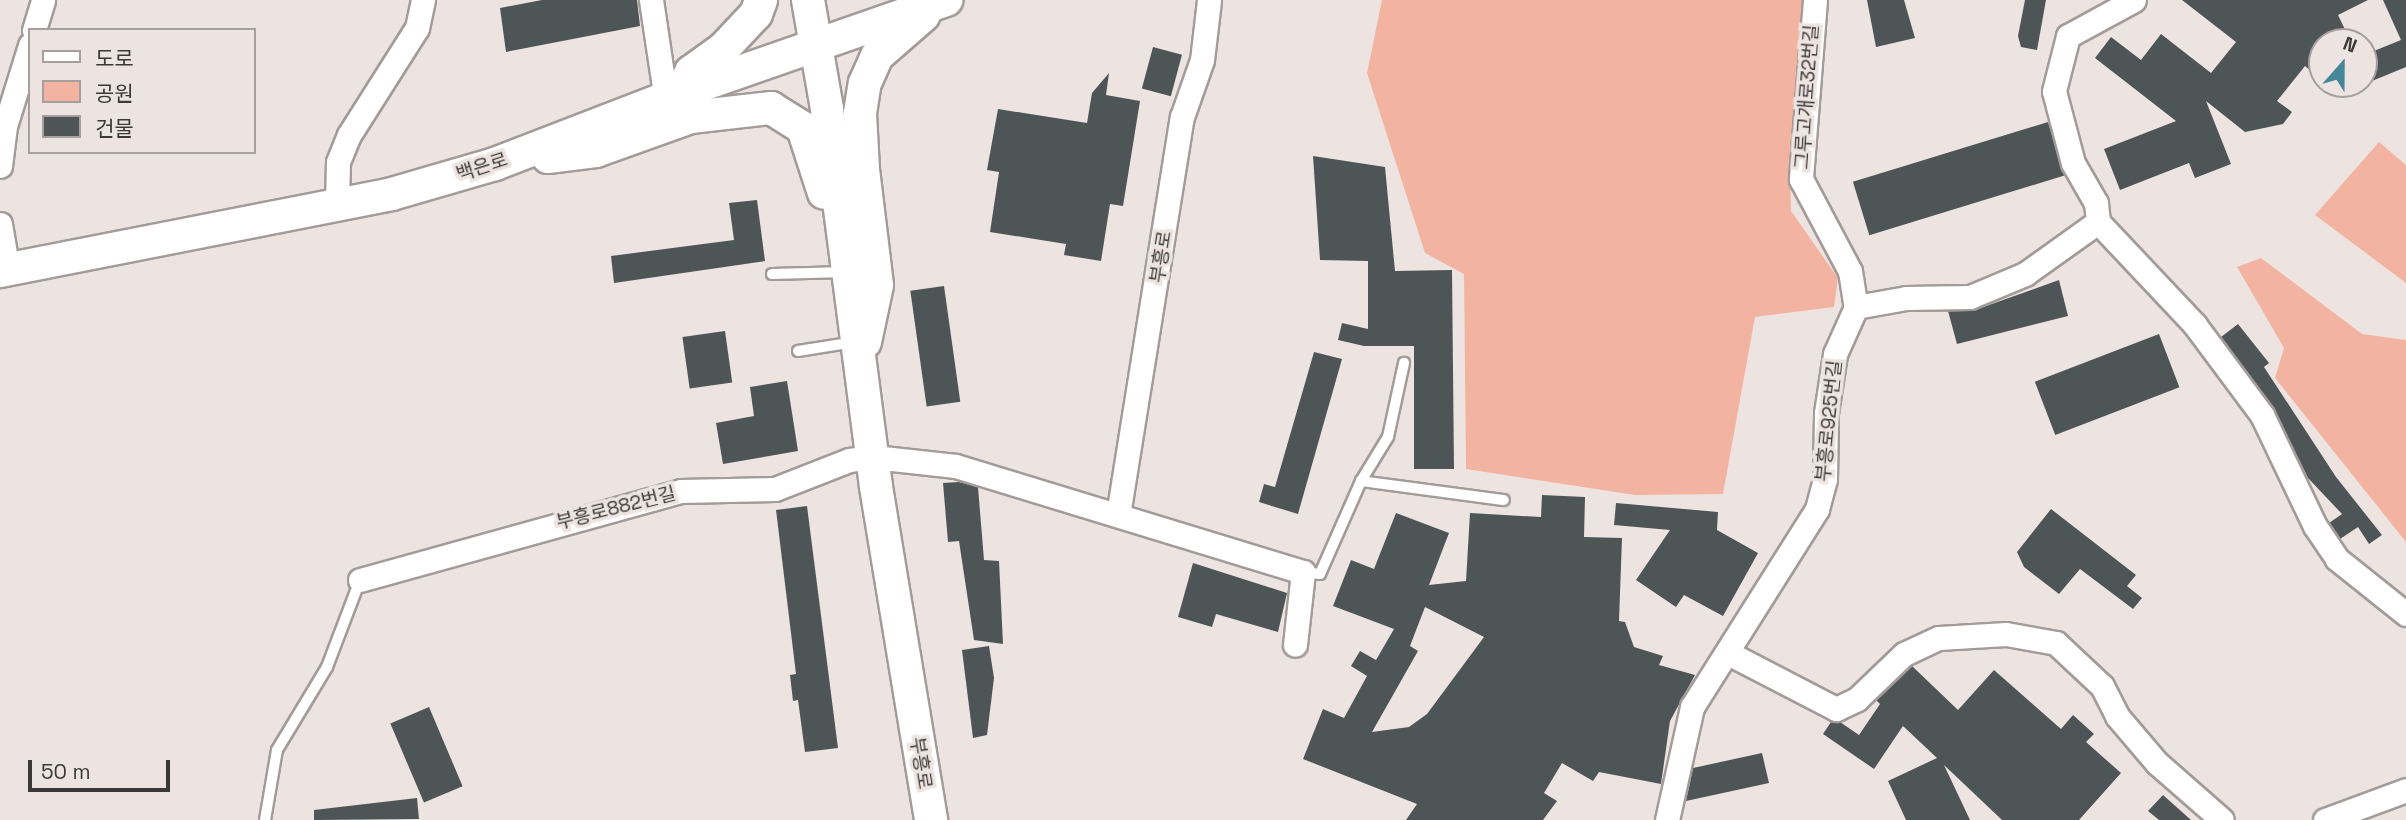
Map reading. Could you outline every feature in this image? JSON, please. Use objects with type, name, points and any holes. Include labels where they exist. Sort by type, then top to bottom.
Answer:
[{"type":"main road","points":[[674,96],[691,72],[723,50],[756,13],[761,0]]},
{"type":"main road","name":"부흥로","points":[[808,0],[813,46],[827,109],[844,259],[932,820]]},
{"type":"main road","name":"백은로","points":[[4,271],[337,205],[495,164],[674,96],[947,0]]},
{"type":"main road","points":[[859,351],[877,285],[863,169],[860,113],[867,74],[901,30],[947,0]]},
{"type":"main road","points":[[495,164],[596,151],[691,117],[755,106],[771,108],[803,128],[844,259]]},
{"type":"main road","points":[[827,109],[863,169]]},
{"type":"street","points":[[35,28],[43,0]]},
{"type":"street","points":[[337,205],[338,162],[349,135],[417,28],[423,0]]},
{"type":"street","points":[[651,0],[674,96]]},
{"type":"street","name":"부흥로","points":[[1118,515],[1182,117],[1202,60],[1209,0]]},
{"type":"street","name":"그루고개로32번길","points":[[1815,0],[1801,179],[1850,271],[1856,306]]},
{"type":"street","points":[[2134,0],[2068,36],[2054,91],[2073,163],[2096,203],[2098,222],[2195,325],[2262,415],[2315,526],[2337,559],[2406,614]]},
{"type":"street","points":[[0,166],[5,126],[28,51]]},
{"type":"street","points":[[1856,306],[1906,298],[1970,297],[2025,274],[2098,222]]},
{"type":"street","points":[[0,224],[4,271]]},
{"type":"street","name":"부흥로925번길","points":[[1667,820],[1692,707],[1817,509],[1825,480],[1826,413],[1835,354],[1856,306]]},
{"type":"street","points":[[874,457],[956,466],[1303,572],[1295,645]]},
{"type":"street","name":"부흥로882번길","points":[[360,580],[681,491],[775,489],[849,460],[874,457]]},
{"type":"street","points":[[1728,653],[1836,709],[1857,699],[1904,654],[1939,638],[2006,634],[2056,643],[2102,686],[2118,716],[2157,763],[2222,820]]},
{"type":"street","points":[[2325,820],[2406,790]]},
{"type":"lane","points":[[772,274],[844,259]]},
{"type":"lane","points":[[798,351],[859,351]]},
{"type":"lane","points":[[1303,572],[1320,574],[1361,481],[1388,437],[1404,363]]},
{"type":"lane","points":[[1361,481],[1504,500]]},
{"type":"lane","points":[[265,820],[277,750],[327,667],[360,580]]},
{"type":"green space","points":[[1382,0],[1809,0],[1790,166],[1791,211],[1838,278],[1834,307],[1755,317],[1723,494],[1635,495],[1466,469],[1464,274],[1425,253],[1367,73]]},
{"type":"green space","points":[[2379,142],[2406,165],[2406,283],[2315,215]]},
{"type":"green space","points":[[2261,258],[2362,334],[2406,340],[2406,542],[2275,378],[2284,348],[2237,267]]},
{"type":"building","points":[[542,0],[637,0],[640,26],[506,52],[500,8]]},
{"type":"building","points":[[1867,0],[1904,0],[1915,38],[1876,47]]},
{"type":"building","points":[[2025,0],[2046,0],[2037,50],[2021,47],[2018,36]]},
{"type":"building","points":[[2182,0],[2368,0],[2338,15],[2344,28],[2308,28],[2308,68],[2305,66],[2277,101],[2292,112],[2283,124],[2245,132],[2206,101],[2231,164],[2195,178],[2189,163],[2120,190],[2104,149],[2176,121],[2095,58],[2111,37],[2141,60],[2161,34],[2211,73],[2236,42]]},
{"type":"building","points":[[2383,0],[2406,0],[2406,67],[2378,79],[2378,49],[2401,40]]},
{"type":"building","points":[[1153,47],[1182,55],[1171,96],[1142,89]]},
{"type":"building","points":[[1109,73],[1106,95],[1140,101],[1123,206],[1110,204],[1101,261],[1064,255],[1066,244],[990,232],[999,172],[987,170],[998,109],[1087,123],[1092,93]]},
{"type":"building","points":[[2048,122],[2064,176],[1869,235],[1853,182]]},
{"type":"building","points":[[1313,156],[1385,167],[1395,271],[1452,270],[1454,469],[1414,469],[1414,346],[1364,346],[1338,340],[1342,323],[1368,329],[1368,261],[1320,260]]},
{"type":"building","points":[[757,200],[765,261],[614,283],[611,256],[734,240],[729,203]]},
{"type":"building","points":[[2059,280],[2068,316],[1957,344],[1948,311],[1975,310]]},
{"type":"building","points":[[944,286],[960,402],[927,407],[910,291]]},
{"type":"building","points":[[2238,324],[2269,363],[2264,367],[2336,477],[2382,535],[2369,544],[2358,527],[2340,539],[2329,523],[2342,514],[2308,478],[2273,407],[2221,337]]},
{"type":"building","points":[[725,331],[732,382],[690,388],[682,337]]},
{"type":"building","points":[[2159,334],[2179,387],[2055,435],[2035,382]]},
{"type":"building","points":[[1314,352],[1342,359],[1298,514],[1259,502],[1264,484],[1275,487]]},
{"type":"building","points":[[787,381],[798,451],[723,464],[716,423],[754,416],[750,387]]},
{"type":"building","points":[[959,482],[978,487],[984,560],[999,561],[1003,644],[974,640],[959,541],[948,542],[943,483]]},
{"type":"building","points":[[1542,495],[1585,497],[1584,537],[1622,538],[1619,621],[1625,622],[1634,647],[1663,656],[1659,665],[1695,675],[1670,721],[1661,784],[1599,772],[1593,781],[1562,763],[1544,793],[1557,801],[1543,820],[1406,820],[1417,804],[1303,759],[1323,709],[1344,718],[1367,676],[1351,666],[1360,651],[1376,660],[1394,629],[1333,606],[1351,560],[1374,569],[1396,513],[1449,533],[1429,585],[1466,581],[1470,513],[1541,517]],"holes":[[[1425,607],[1484,637],[1427,714],[1409,727],[1372,732],[1418,651],[1410,646]]]},
{"type":"building","points":[[1616,503],[1718,512],[1717,530],[1758,553],[1723,616],[1684,595],[1676,607],[1636,580],[1670,530],[1614,525]]},
{"type":"building","points":[[807,506],[838,748],[805,752],[798,700],[793,701],[790,675],[796,674],[776,510]]},
{"type":"building","points":[[2051,509],[2136,575],[2127,586],[2142,598],[2133,609],[2080,569],[2059,594],[2024,567],[2017,552]]},
{"type":"building","points":[[1193,563],[1287,593],[1278,632],[1216,614],[1212,627],[1178,617]]},
{"type":"building","points":[[989,646],[994,678],[987,735],[973,738],[962,650]]},
{"type":"building","points":[[1912,666],[1958,710],[1994,670],[2061,729],[2073,715],[2094,734],[2086,742],[2121,773],[2079,820],[2002,820],[1944,765],[1970,820],[1906,820],[1888,781],[1937,758],[1903,726],[1874,769],[1823,734],[1831,722],[1840,722],[1859,735],[1880,704],[1876,700]]},
{"type":"building","points":[[429,707],[463,786],[424,803],[390,723]]},
{"type":"building","points":[[1762,753],[1769,783],[1686,801],[1693,768]]},
{"type":"building","points":[[2163,795],[2191,820],[2159,820],[2148,811]]},
{"type":"building","points":[[417,798],[419,819],[314,820],[314,810]]}]
